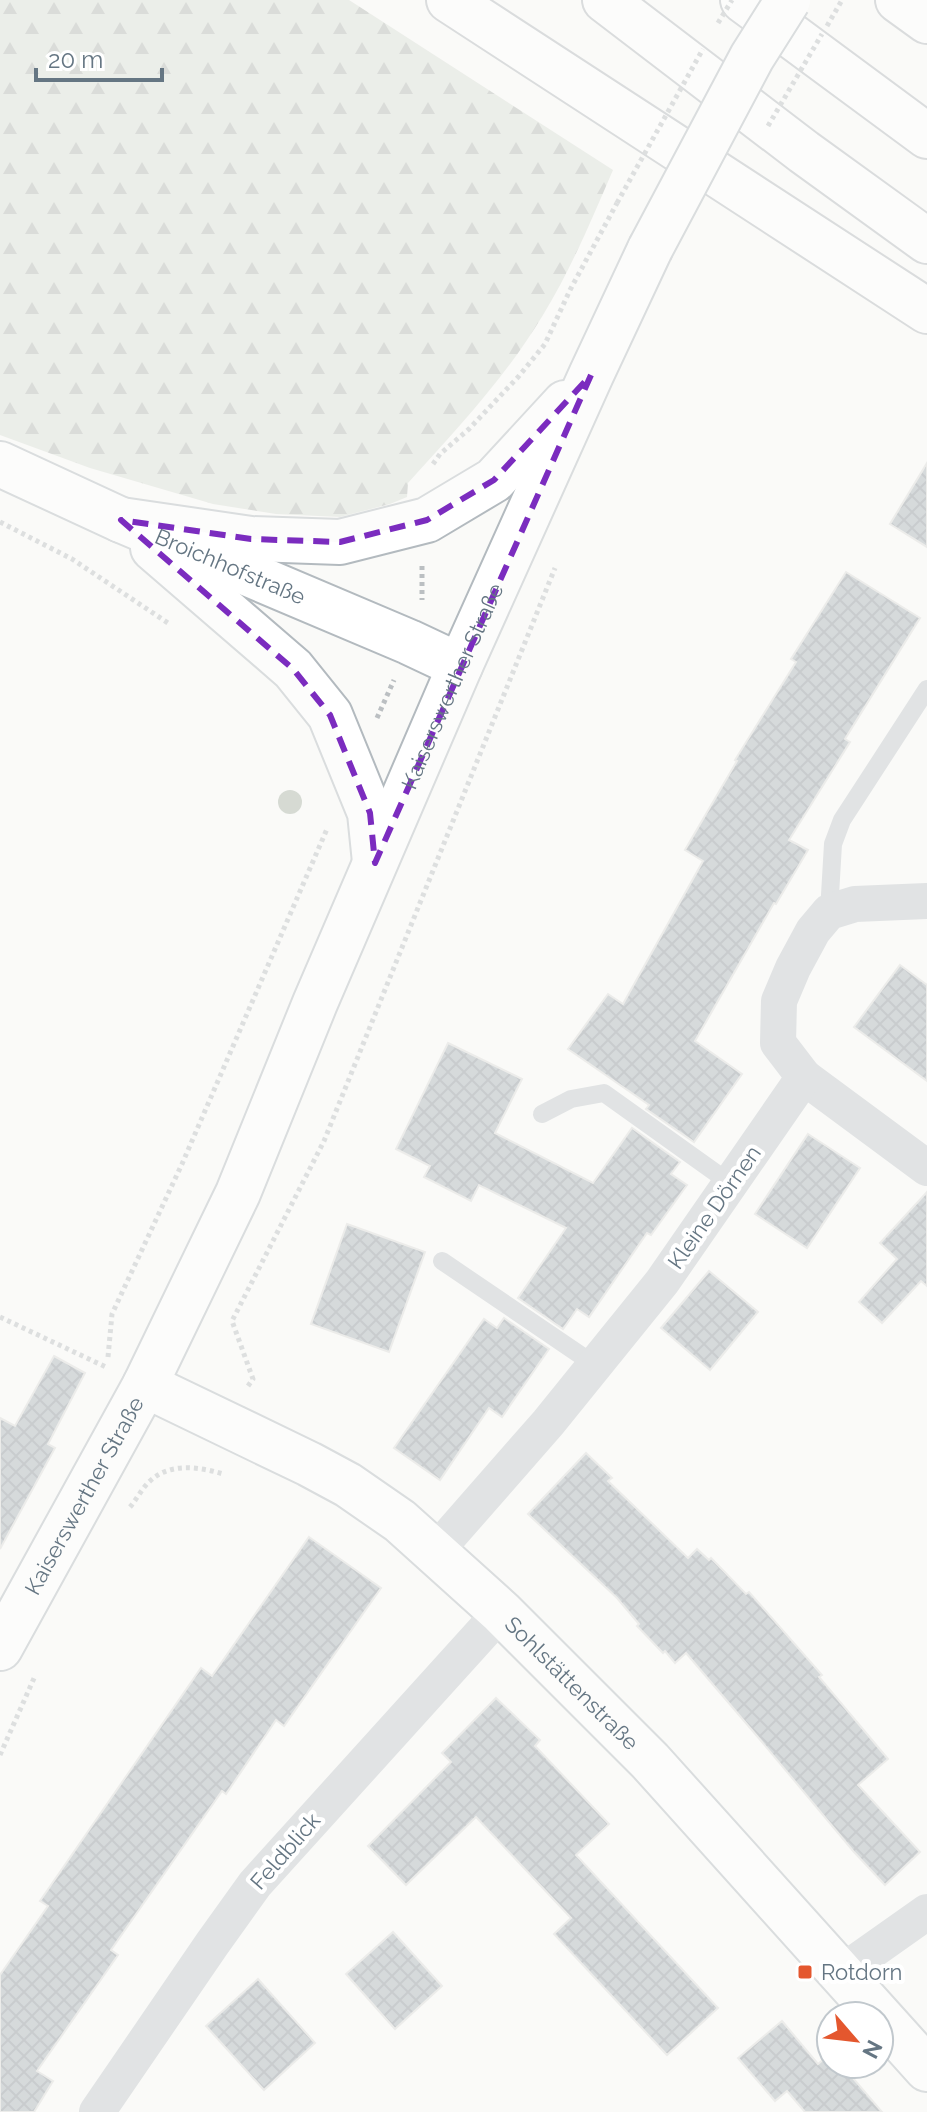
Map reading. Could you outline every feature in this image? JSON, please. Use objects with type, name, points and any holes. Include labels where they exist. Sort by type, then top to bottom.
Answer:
[{"type":"main road","points":[[449,0],[927,311]]},
{"type":"main road","points":[[605,0],[804,152],[927,241]]},
{"type":"main road","points":[[743,0],[792,19]]},
{"type":"main road","points":[[756,0],[792,19],[927,136]]},
{"type":"main road","points":[[898,0],[927,21]]},
{"type":"main road","name":"Kaiserswerther Straße","points":[[0,1648],[145,1385],[238,1193],[460,666],[650,249],[752,57],[792,19]]},
{"type":"main road","points":[[121,520],[251,539],[340,542],[427,520],[494,480],[591,375]]},
{"type":"main road","name":"Broichhofstraße","points":[[0,464],[121,520],[460,666]]},
{"type":"main road","points":[[121,520],[293,669],[330,715],[370,813],[375,863]]},
{"type":"main road","name":"Sohlstättenstraße","points":[[145,1385],[309,1464],[348,1485],[400,1521],[501,1612],[650,1761],[927,2069]]},
{"type":"street","points":[[927,901],[855,904],[829,912],[806,943],[779,1001],[778,1043],[804,1077],[927,1168]]},
{"type":"street","name":"Kleine Dörnen","points":[[435,1552],[548,1423],[662,1282],[804,1077]]},
{"type":"street","name":"Feldblick","points":[[97,2112],[255,1884],[501,1612]]},
{"type":"street","points":[[842,1972],[927,1912]]},
{"type":"lane","points":[[829,912],[833,844],[842,820],[927,689]]},
{"type":"lane","points":[[542,1114],[571,1099],[604,1093],[730,1183]]},
{"type":"lane","points":[[442,1261],[595,1365]]},
{"type":"path","points":[[712,33],[732,0]]},
{"type":"path","points":[[765,132],[842,0]]},
{"type":"path","points":[[427,473],[440,454],[469,429],[545,344],[570,290],[705,46]]},
{"type":"path","points":[[0,522],[72,559],[178,630]]},
{"type":"path","points":[[224,1424],[253,1379],[232,1321],[324,1141],[555,569]]},
{"type":"path","points":[[372,730],[396,676]]},
{"type":"path","points":[[107,1368],[112,1314],[182,1164],[330,821]]},
{"type":"path","name":"Kaiserswerther Straße","points":[[0,1317],[145,1385]]},
{"type":"path","points":[[125,1514],[150,1481],[164,1472],[196,1468],[231,1476]]},
{"type":"path","points":[[0,1755],[37,1670]]},
{"type":"highlighted area","points":[[591,375],[375,863],[370,813],[330,715],[293,669],[121,520],[251,539],[340,542],[427,520],[494,480]]},
{"type":"green space","points":[[0,0],[349,0],[613,170],[572,262],[529,338],[462,423],[408,483],[407,497],[340,517],[276,514],[213,504],[90,468],[0,435]]},
{"type":"building","points":[[927,463],[927,547],[890,524]]},
{"type":"building","points":[[846,572],[920,618],[845,739],[850,742],[789,840],[808,850],[695,1041],[742,1074],[694,1142],[646,1109],[649,1105],[568,1049],[608,994],[623,1004],[703,861],[685,850],[735,760],[796,662],[791,659]]},
{"type":"building","points":[[900,965],[927,985],[927,1081],[854,1027]]},
{"type":"building","points":[[448,1043],[522,1079],[495,1133],[593,1183],[632,1128],[680,1162],[671,1174],[687,1185],[651,1235],[647,1233],[589,1317],[577,1309],[563,1329],[518,1298],[566,1228],[479,1185],[471,1201],[424,1177],[430,1166],[396,1149]]},
{"type":"building","points":[[808,1134],[860,1168],[807,1248],[755,1214]]},
{"type":"building","points":[[927,1192],[927,1286],[921,1281],[882,1323],[859,1302],[897,1259],[880,1243]]},
{"type":"building","points":[[347,1224],[425,1252],[389,1352],[311,1324]]},
{"type":"building","points":[[709,1271],[758,1312],[710,1370],[661,1328]]},
{"type":"building","points":[[504,1318],[549,1349],[502,1417],[489,1408],[440,1480],[394,1448],[484,1319],[497,1328]]},
{"type":"building","points":[[54,1356],[85,1373],[48,1444],[55,1448],[0,1549],[0,1418],[15,1426]]},
{"type":"building","points":[[586,1453],[612,1478],[608,1481],[688,1558],[697,1549],[709,1560],[711,1558],[746,1594],[749,1592],[822,1675],[819,1677],[888,1759],[858,1785],[920,1852],[885,1885],[686,1653],[675,1663],[665,1651],[663,1653],[637,1626],[639,1624],[617,1598],[528,1514]]},
{"type":"building","points":[[309,1537],[381,1588],[284,1726],[276,1720],[226,1794],[222,1791],[111,1950],[118,1955],[37,2071],[53,2081],[34,2112],[0,2112],[0,1975],[48,1906],[40,1901],[201,1668],[212,1676]]},
{"type":"building","points":[[496,1698],[540,1740],[535,1746],[609,1824],[576,1855],[718,2008],[667,2055],[554,1934],[571,1918],[476,1817],[406,1885],[368,1846],[451,1762],[442,1753]]},
{"type":"building","points":[[393,1932],[442,1986],[395,2029],[346,1974]]},
{"type":"building","points":[[258,1979],[315,2043],[264,2090],[206,2026]]},
{"type":"building","points":[[782,2021],[815,2060],[815,2080],[855,2080],[882,2112],[805,2112],[787,2091],[775,2101],[738,2058]]},
{"type":"place","name":"Rotdorn","points":[[805,1972]]}]
